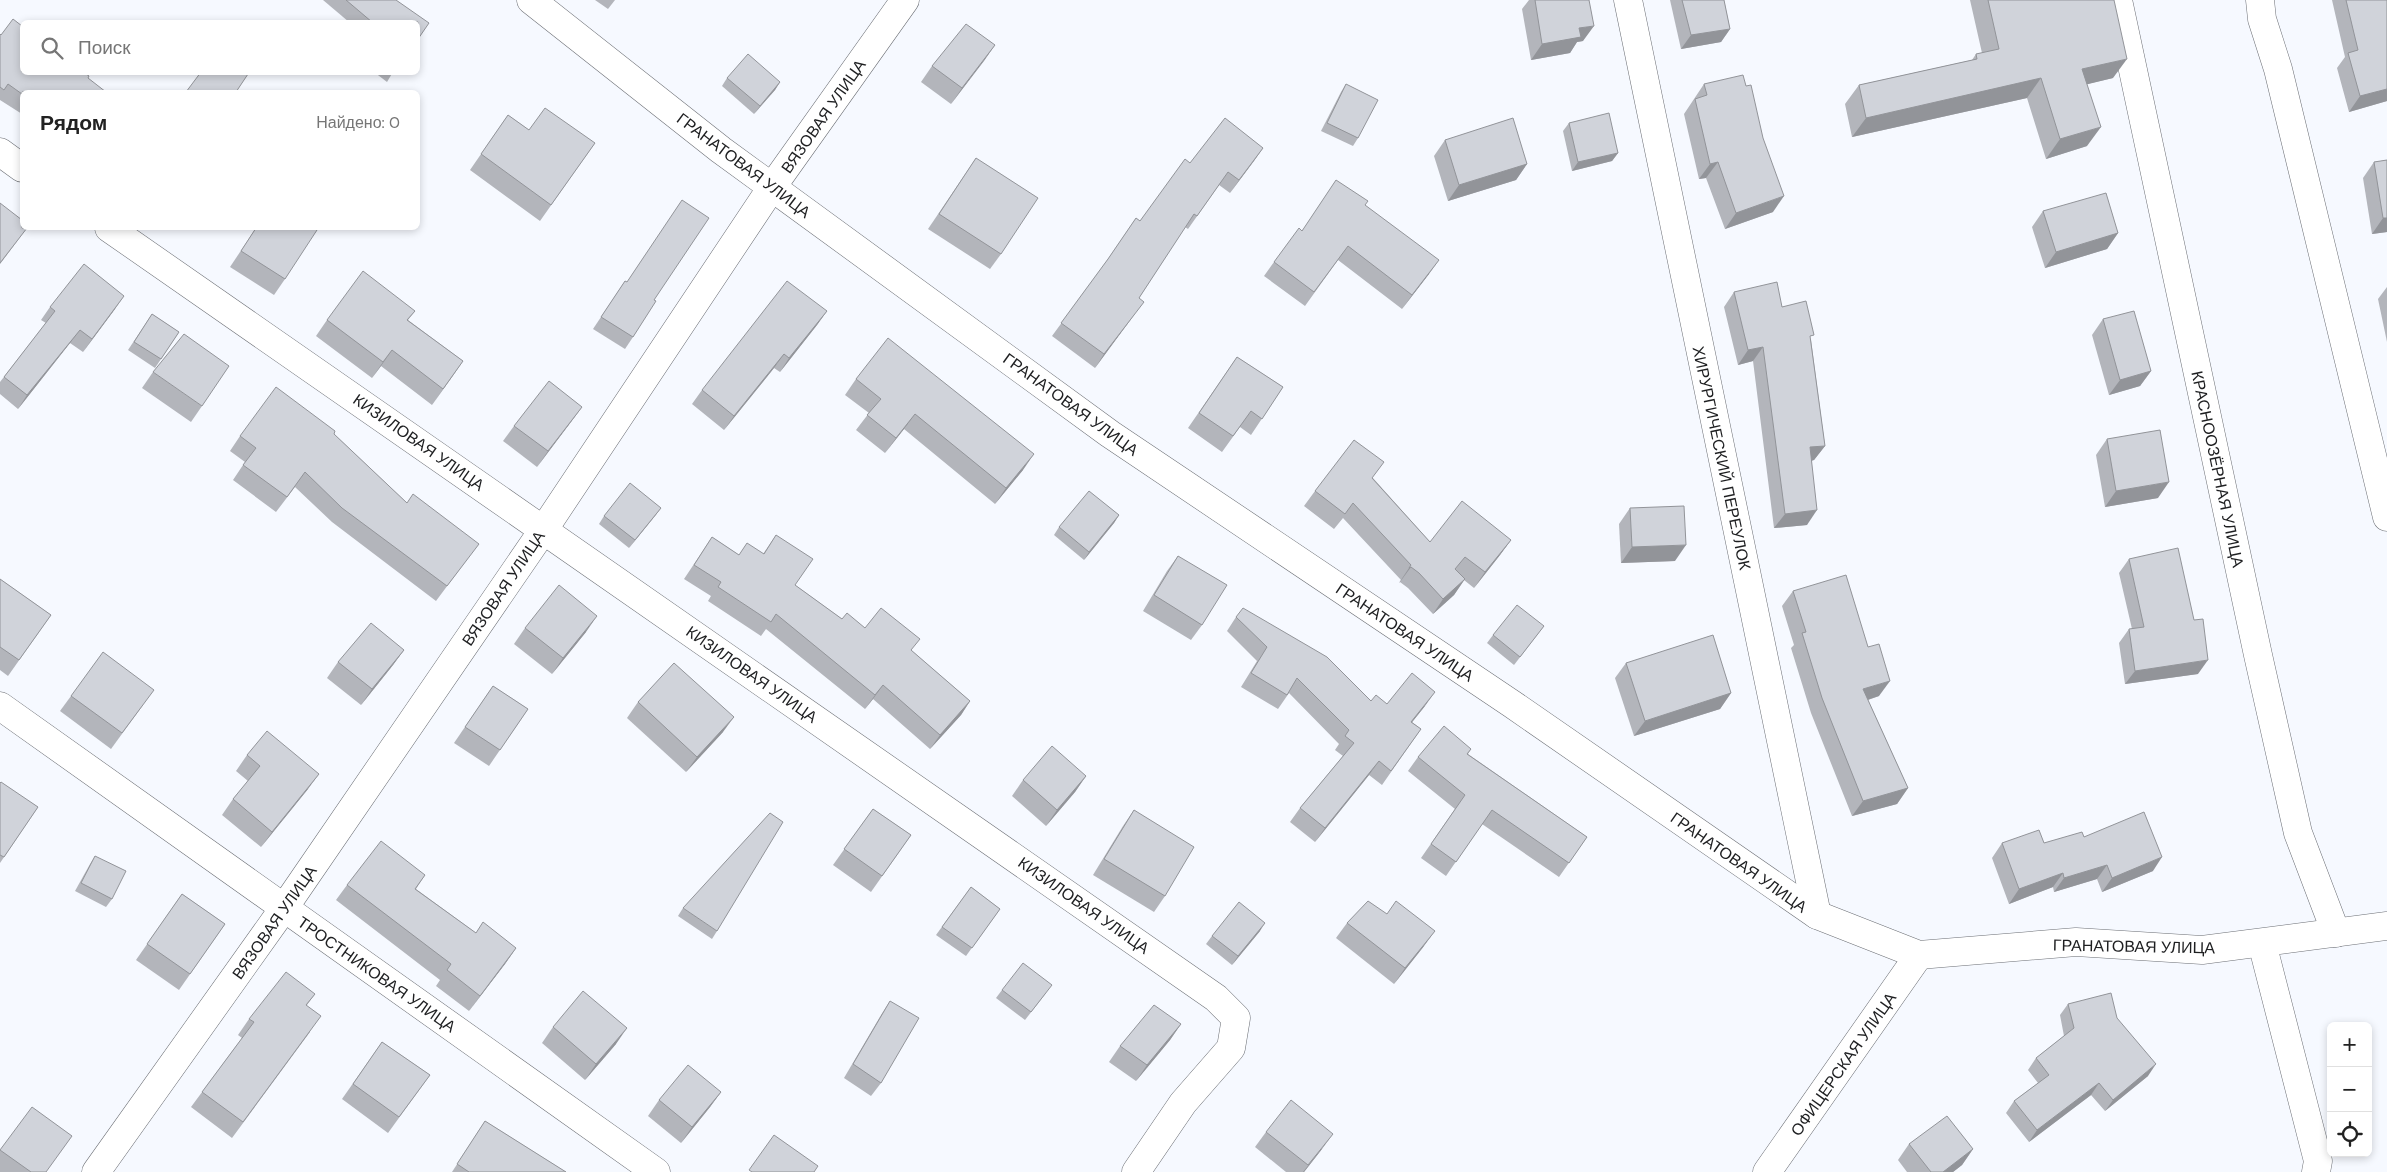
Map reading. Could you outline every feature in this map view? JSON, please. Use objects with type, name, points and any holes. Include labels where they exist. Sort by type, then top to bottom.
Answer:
[{"type":"street","name":"ГРАНАТОВАЯ УЛИЦА","points":[[531,0],[721,150],[1110,434],[1504,698],[1817,915],[1918,955],[2076,942],[2202,950],[2387,926]]},
{"type":"street","name":"ВЯЗОВАЯ УЛИЦА","points":[[96,1172],[284,908],[544,529],[772,188],[904,0]]},
{"type":"street","name":"ХИРУРГИЧЕСКИЙ ПЕРЕУЛОК","points":[[1628,0],[1817,915]]},
{"type":"street","name":"КРАСНООЗЁРНАЯ УЛИЦА","points":[[2118,0],[2258,655],[2298,833],[2336,933]]},
{"type":"street","points":[[2260,0],[2262,19],[2278,69],[2387,517]]},
{"type":"street","points":[[0,152],[20,167]]},
{"type":"street","name":"КИЗИЛОВАЯ УЛИЦА","points":[[112,230],[1216,998],[1236,1018],[1231,1048],[1183,1103],[1136,1172]]},
{"type":"street","name":"ТРОСТНИКОВАЯ УЛИЦА","points":[[0,706],[656,1172]]},
{"type":"street","points":[[2262,943],[2318,1161],[2316,1172]]},
{"type":"street","name":"ОФИЦЕРСКАЯ УЛИЦА","points":[[1767,1172],[1918,955]]},
{"type":"building","points":[[346,0],[396,0],[429,23],[420,36],[420,20],[370,20]]},
{"type":"building","points":[[1535,0],[1589,0],[1594,26],[1579,28],[1581,37],[1542,44]]},
{"type":"building","points":[[1682,0],[1724,0],[1730,29],[1691,35]]},
{"type":"building","points":[[1988,0],[2114,0],[2127,59],[2082,69],[2101,127],[2060,139],[2041,78],[1866,118],[1859,85],[1977,59],[1976,54],[1999,49]]},
{"type":"building","points":[[2346,0],[2387,0],[2387,89],[2360,96],[2348,53],[2358,50]]},
{"type":"building","points":[[13,19],[20,24],[20,75],[88,75],[88,78],[103,90],[20,90],[20,93],[8,84],[4,90],[0,87],[1,35]]},
{"type":"building","points":[[966,24],[995,45],[962,88],[932,66]]},
{"type":"building","points":[[748,54],[780,82],[760,106],[727,78]]},
{"type":"building","points":[[199,75],[247,75],[237,90],[188,90]]},
{"type":"building","points":[[1743,75],[1746,86],[1751,85],[1763,138],[1784,196],[1736,213],[1718,162],[1710,164],[1695,99],[1707,95],[1704,84]]},
{"type":"building","points":[[1346,84],[1378,100],[1358,138],[1327,123]]},
{"type":"building","points":[[545,108],[595,143],[551,205],[481,154],[508,115],[529,130]]},
{"type":"building","points":[[1609,113],[1618,153],[1578,162],[1569,123]]},
{"type":"building","points":[[1225,118],[1263,148],[1239,180],[1228,172],[1197,216],[1194,214],[1139,298],[1144,302],[1104,354],[1061,323],[1136,218],[1140,221],[1185,159],[1190,163]]},
{"type":"building","points":[[1513,118],[1527,164],[1459,185],[1445,140]]},
{"type":"building","points":[[976,158],[1038,198],[1001,254],[939,214]]},
{"type":"building","points":[[2387,160],[2387,218],[2383,218],[2374,162]]},
{"type":"building","points":[[1336,180],[1368,201],[1365,205],[1439,260],[1412,295],[1348,246],[1314,292],[1274,262],[1299,228],[1302,231]]},
{"type":"building","points":[[2106,193],[2118,233],[2056,252],[2043,211]]},
{"type":"building","points":[[682,200],[709,218],[654,300],[656,301],[633,337],[601,317]]},
{"type":"building","points":[[0,203],[20,218],[20,230],[25,230],[0,263]]},
{"type":"building","points":[[255,230],[317,230],[285,279],[241,251]]},
{"type":"building","points":[[84,264],[124,296],[92,339],[80,330],[27,395],[4,377],[55,311],[50,307]]},
{"type":"building","points":[[363,271],[415,311],[407,320],[463,361],[443,389],[392,350],[383,362],[327,320]]},
{"type":"building","points":[[787,281],[827,311],[789,358],[784,354],[734,416],[702,390]]},
{"type":"building","points":[[1777,282],[1782,307],[1806,301],[1814,335],[1810,336],[1825,446],[1810,447],[1817,510],[1785,514],[1763,347],[1748,350],[1734,292]]},
{"type":"building","points":[[2134,311],[2151,371],[2120,380],[2103,319]]},
{"type":"building","points":[[152,314],[179,332],[161,359],[134,342]]},
{"type":"building","points":[[184,334],[229,366],[202,406],[153,372]]},
{"type":"building","points":[[888,338],[1034,454],[1006,488],[915,414],[896,438],[867,415],[881,399],[856,379]]},
{"type":"building","points":[[1237,357],[1283,387],[1262,419],[1251,411],[1233,436],[1199,413]]},
{"type":"building","points":[[549,381],[582,407],[548,451],[514,426]]},
{"type":"building","points":[[276,387],[335,431],[334,434],[407,503],[413,494],[479,544],[447,586],[342,508],[305,472],[287,497],[243,465],[256,448],[240,436]]},
{"type":"building","points":[[2160,430],[2169,482],[2116,491],[2107,439]]},
{"type":"building","points":[[1354,440],[1384,462],[1372,478],[1430,542],[1462,501],[1511,540],[1485,572],[1465,557],[1455,569],[1465,579],[1443,599],[1419,573],[1411,567],[1409,568],[1411,565],[1353,503],[1345,514],[1315,491]]},
{"type":"building","points":[[630,483],[661,508],[635,540],[604,516]]},
{"type":"building","points":[[1089,491],[1119,515],[1089,552],[1059,527]]},
{"type":"building","points":[[1684,506],[1686,545],[1632,547],[1630,508]]},
{"type":"building","points":[[776,535],[813,559],[795,585],[842,619],[847,613],[865,628],[881,608],[920,639],[911,650],[970,701],[940,735],[883,685],[875,695],[776,614],[771,622],[718,587],[721,582],[694,565],[712,537],[739,555],[747,543],[764,554]]},
{"type":"building","points":[[2178,548],[2194,620],[2203,619],[2208,660],[2135,671],[2129,629],[2144,627],[2129,559]]},
{"type":"building","points":[[1178,556],[1227,585],[1202,625],[1154,595]]},
{"type":"building","points":[[1846,575],[1868,647],[1879,644],[1890,681],[1863,689],[1908,788],[1863,801],[1822,698],[1802,633],[1806,632],[1793,591]]},
{"type":"building","points":[[0,579],[51,615],[19,660],[0,647]]},
{"type":"building","points":[[559,585],[597,616],[563,658],[525,628]]},
{"type":"building","points":[[1517,605],[1544,626],[1520,657],[1493,635]]},
{"type":"building","points":[[1243,608],[1327,657],[1371,701],[1376,695],[1387,704],[1412,673],[1435,692],[1411,722],[1421,729],[1391,771],[1379,761],[1325,828],[1300,808],[1354,743],[1345,736],[1349,730],[1297,678],[1287,695],[1251,673],[1267,647],[1236,617]]},
{"type":"building","points":[[371,623],[404,650],[372,689],[338,662]]},
{"type":"building","points":[[1713,635],[1731,693],[1645,721],[1626,663]]},
{"type":"building","points":[[103,652],[154,690],[122,733],[71,696]]},
{"type":"building","points":[[674,663],[734,717],[697,757],[638,702]]},
{"type":"building","points":[[493,686],[528,709],[500,750],[465,727]]},
{"type":"building","points":[[1444,726],[1471,749],[1467,754],[1587,837],[1569,863],[1492,810],[1456,862],[1431,844],[1465,795],[1418,757]]},
{"type":"building","points":[[267,731],[319,774],[272,832],[233,799],[260,766],[247,755]]},
{"type":"building","points":[[1052,746],[1086,776],[1057,810],[1023,780]]},
{"type":"building","points":[[1,782],[38,807],[4,857],[0,855]]},
{"type":"building","points":[[873,809],[911,835],[882,876],[844,849]]},
{"type":"building","points":[[1134,810],[1194,847],[1165,896],[1104,859]]},
{"type":"building","points":[[2144,812],[2162,857],[2112,878],[2107,865],[2064,878],[2063,873],[2019,889],[2002,843],[2039,830],[2044,843],[2082,832],[2084,837]]},
{"type":"building","points":[[770,813],[783,822],[717,931],[683,908]]},
{"type":"building","points":[[381,841],[425,875],[415,889],[476,933],[483,922],[516,948],[480,996],[447,970],[451,964],[347,885]]},
{"type":"building","points":[[95,856],[126,871],[112,899],[81,883]]},
{"type":"building","points":[[971,887],[1000,909],[972,948],[942,927]]},
{"type":"building","points":[[182,894],[225,924],[190,974],[147,944]]},
{"type":"building","points":[[1368,901],[1387,914],[1396,901],[1435,931],[1405,968],[1347,923]]},
{"type":"building","points":[[1239,902],[1265,923],[1238,956],[1212,936]]},
{"type":"building","points":[[1023,963],[1052,985],[1031,1012],[1002,990]]},
{"type":"building","points":[[286,972],[315,994],[306,1005],[321,1016],[243,1122],[202,1092],[254,1022],[249,1019]]},
{"type":"building","points":[[583,991],[627,1028],[596,1064],[553,1027]]},
{"type":"building","points":[[2111,993],[2117,1018],[2156,1064],[2113,1100],[2099,1083],[2037,1130],[2014,1101],[2049,1075],[2036,1058],[2074,1028],[2068,1004]]},
{"type":"building","points":[[890,1001],[919,1018],[881,1083],[853,1064]]},
{"type":"building","points":[[1154,1005],[1181,1024],[1147,1065],[1120,1046]]},
{"type":"building","points":[[382,1042],[430,1075],[399,1117],[353,1084]]},
{"type":"building","points":[[688,1065],[721,1092],[692,1127],[659,1100]]},
{"type":"building","points":[[1291,1100],[1333,1134],[1308,1165],[1266,1132]]},
{"type":"building","points":[[32,1107],[72,1136],[46,1172],[31,1172],[0,1150]]},
{"type":"building","points":[[1947,1116],[1973,1149],[1943,1172],[1931,1172],[1909,1144]]},
{"type":"building","points":[[485,1121],[566,1172],[469,1172],[457,1164]]},
{"type":"building","points":[[774,1135],[818,1166],[814,1172],[752,1172],[749,1170]]}]
